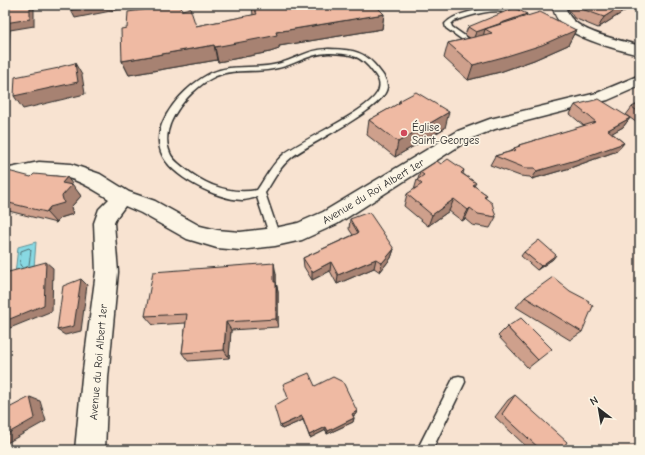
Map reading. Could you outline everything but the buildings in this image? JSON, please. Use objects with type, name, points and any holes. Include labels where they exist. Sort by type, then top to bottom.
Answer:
[{"type":"street","points":[[564,5],[559,8],[564,23],[603,41],[640,52]]},
{"type":"street","name":"Avenue du Roi Albert 1er","points":[[90,450],[95,378],[107,272],[104,223],[106,215],[122,197],[148,207],[195,233],[209,237],[240,241],[275,237],[302,231],[330,218],[464,135],[490,125],[602,96],[640,80]]},
{"type":"street","points":[[5,176],[44,168],[63,169],[84,174],[122,197]]},
{"type":"lane","points":[[484,40],[471,44],[449,28],[448,24],[452,20],[498,9],[507,10],[526,20]]},
{"type":"lane","points":[[311,52],[350,53],[361,55],[369,62],[382,80],[383,87],[378,97],[360,112],[287,156],[273,170],[260,193],[243,196],[220,191],[185,174],[174,164],[165,152],[162,136],[171,113],[185,95],[204,79],[222,71],[276,66],[311,52]]},
{"type":"lane","points":[[260,193],[275,237]]},
{"type":"lane","points":[[424,450],[459,382]]},
{"type":"water","points":[[36,242],[34,268],[15,274],[18,247]]},
{"type":"place","name":"Église Saint-Georges","points":[[404,133]]}]
